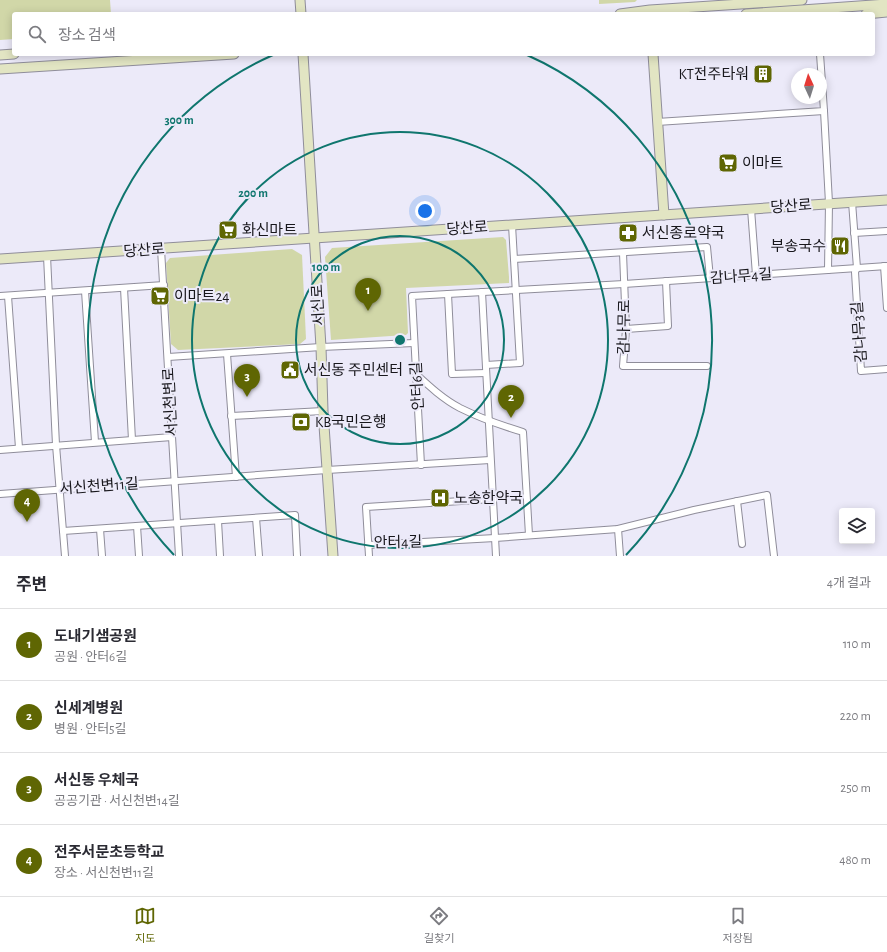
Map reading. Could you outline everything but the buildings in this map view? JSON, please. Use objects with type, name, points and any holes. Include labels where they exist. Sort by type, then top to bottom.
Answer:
[{"type":"street","points":[[300,0],[301,12]]},
{"type":"street","points":[[649,0],[650,10]]},
{"type":"street","points":[[635,12],[802,0]]},
{"type":"street","points":[[774,12],[887,4]]},
{"type":"street","points":[[875,14],[886,13]]},
{"type":"street","points":[[0,55],[12,54]]},
{"type":"street","points":[[0,69],[203,56]]},
{"type":"street","name":"서신로","points":[[303,56],[315,238],[323,411],[333,556]]},
{"type":"street","points":[[653,56],[664,215]]},
{"type":"street","points":[[820,56],[829,203],[828,270]]},
{"type":"street","points":[[657,122],[824,111]]},
{"type":"street","name":"당산로","points":[[0,260],[887,200]]},
{"type":"street","points":[[852,202],[857,268]]},
{"type":"street","points":[[751,209],[756,274]]},
{"type":"street","points":[[486,365],[520,363],[512,225]]},
{"type":"street","points":[[854,233],[887,231]]},
{"type":"street","points":[[514,259],[707,247],[710,278]]},
{"type":"street","name":"서신천변로","points":[[161,248],[179,556]]},
{"type":"street","name":"감나무로","points":[[623,252],[626,329],[623,366],[707,366]]},
{"type":"street","points":[[46,256],[56,445],[65,556]]},
{"type":"street","name":"감나무4길","points":[[624,284],[886,266],[887,308]]},
{"type":"street","name":"감나무3길","points":[[857,268],[855,272],[861,371],[887,369]]},
{"type":"street","points":[[626,329],[668,326],[666,281]]},
{"type":"street","name":"안터6길","points":[[421,465],[412,296],[624,284]]},
{"type":"street","points":[[0,296],[164,286]]},
{"type":"street","points":[[124,288],[132,440]]},
{"type":"street","points":[[85,291],[95,442]]},
{"type":"street","points":[[482,292],[496,556]]},
{"type":"street","points":[[448,294],[452,374],[486,373]]},
{"type":"street","points":[[8,296],[19,448]]},
{"type":"street","points":[[168,358],[321,347],[414,343]]},
{"type":"street","points":[[227,354],[236,477]]},
{"type":"street","points":[[416,374],[436,392],[458,407],[523,432],[529,535]]},
{"type":"street","points":[[231,416],[323,411]]},
{"type":"street","points":[[0,450],[172,437]]},
{"type":"street","points":[[327,470],[490,460]]},
{"type":"street","name":"서신천변11길","points":[[0,494],[327,470]]},
{"type":"street","points":[[620,556],[618,529],[694,510],[767,495],[774,556]]},
{"type":"street","name":"안터4길","points":[[493,499],[366,507],[368,545],[618,529]]},
{"type":"street","points":[[736,501],[742,544]]},
{"type":"street","points":[[63,531],[295,515],[297,556]]},
{"type":"street","points":[[256,518],[259,556]]},
{"type":"street","points":[[218,521],[220,556]]},
{"type":"street","points":[[137,526],[139,556]]},
{"type":"street","points":[[100,529],[102,556]]},
{"type":"street","points":[[368,545],[369,556]]},
{"type":"green space","points":[[0,0],[110,0],[111,12],[12,12],[12,39],[0,40]]},
{"type":"green space","points":[[599,0],[637,0],[635,2],[599,4]]},
{"type":"green space","points":[[503,237],[506,240],[509,283],[406,288],[408,333],[406,335],[331,340],[325,257],[332,248]]},
{"type":"green space","points":[[292,249],[302,255],[306,339],[300,344],[178,350],[171,344],[166,263],[170,258]]},
{"type":"place","name":"KT전주타워","points":[[763,74]]},
{"type":"place","name":"이마트","points":[[728,163]]},
{"type":"place","name":"화신마트","points":[[228,230]]},
{"type":"place","name":"서신종로약국","points":[[628,233]]},
{"type":"place","name":"부송국수","points":[[840,246]]},
{"type":"place","name":"이마트24","points":[[160,296]]},
{"type":"place","name":"도내기샘공원","points":[[368,311]]},
{"type":"place","name":"서신동 주민센터","points":[[290,370]]},
{"type":"place","name":"서신동 우체국","points":[[247,397]]},
{"type":"place","name":"신세계병원","points":[[511,418]]},
{"type":"place","name":"KB국민은행","points":[[301,422]]},
{"type":"place","name":"노송한약국","points":[[440,498]]},
{"type":"place","name":"전주서문초등학교","points":[[27,522]]}]
